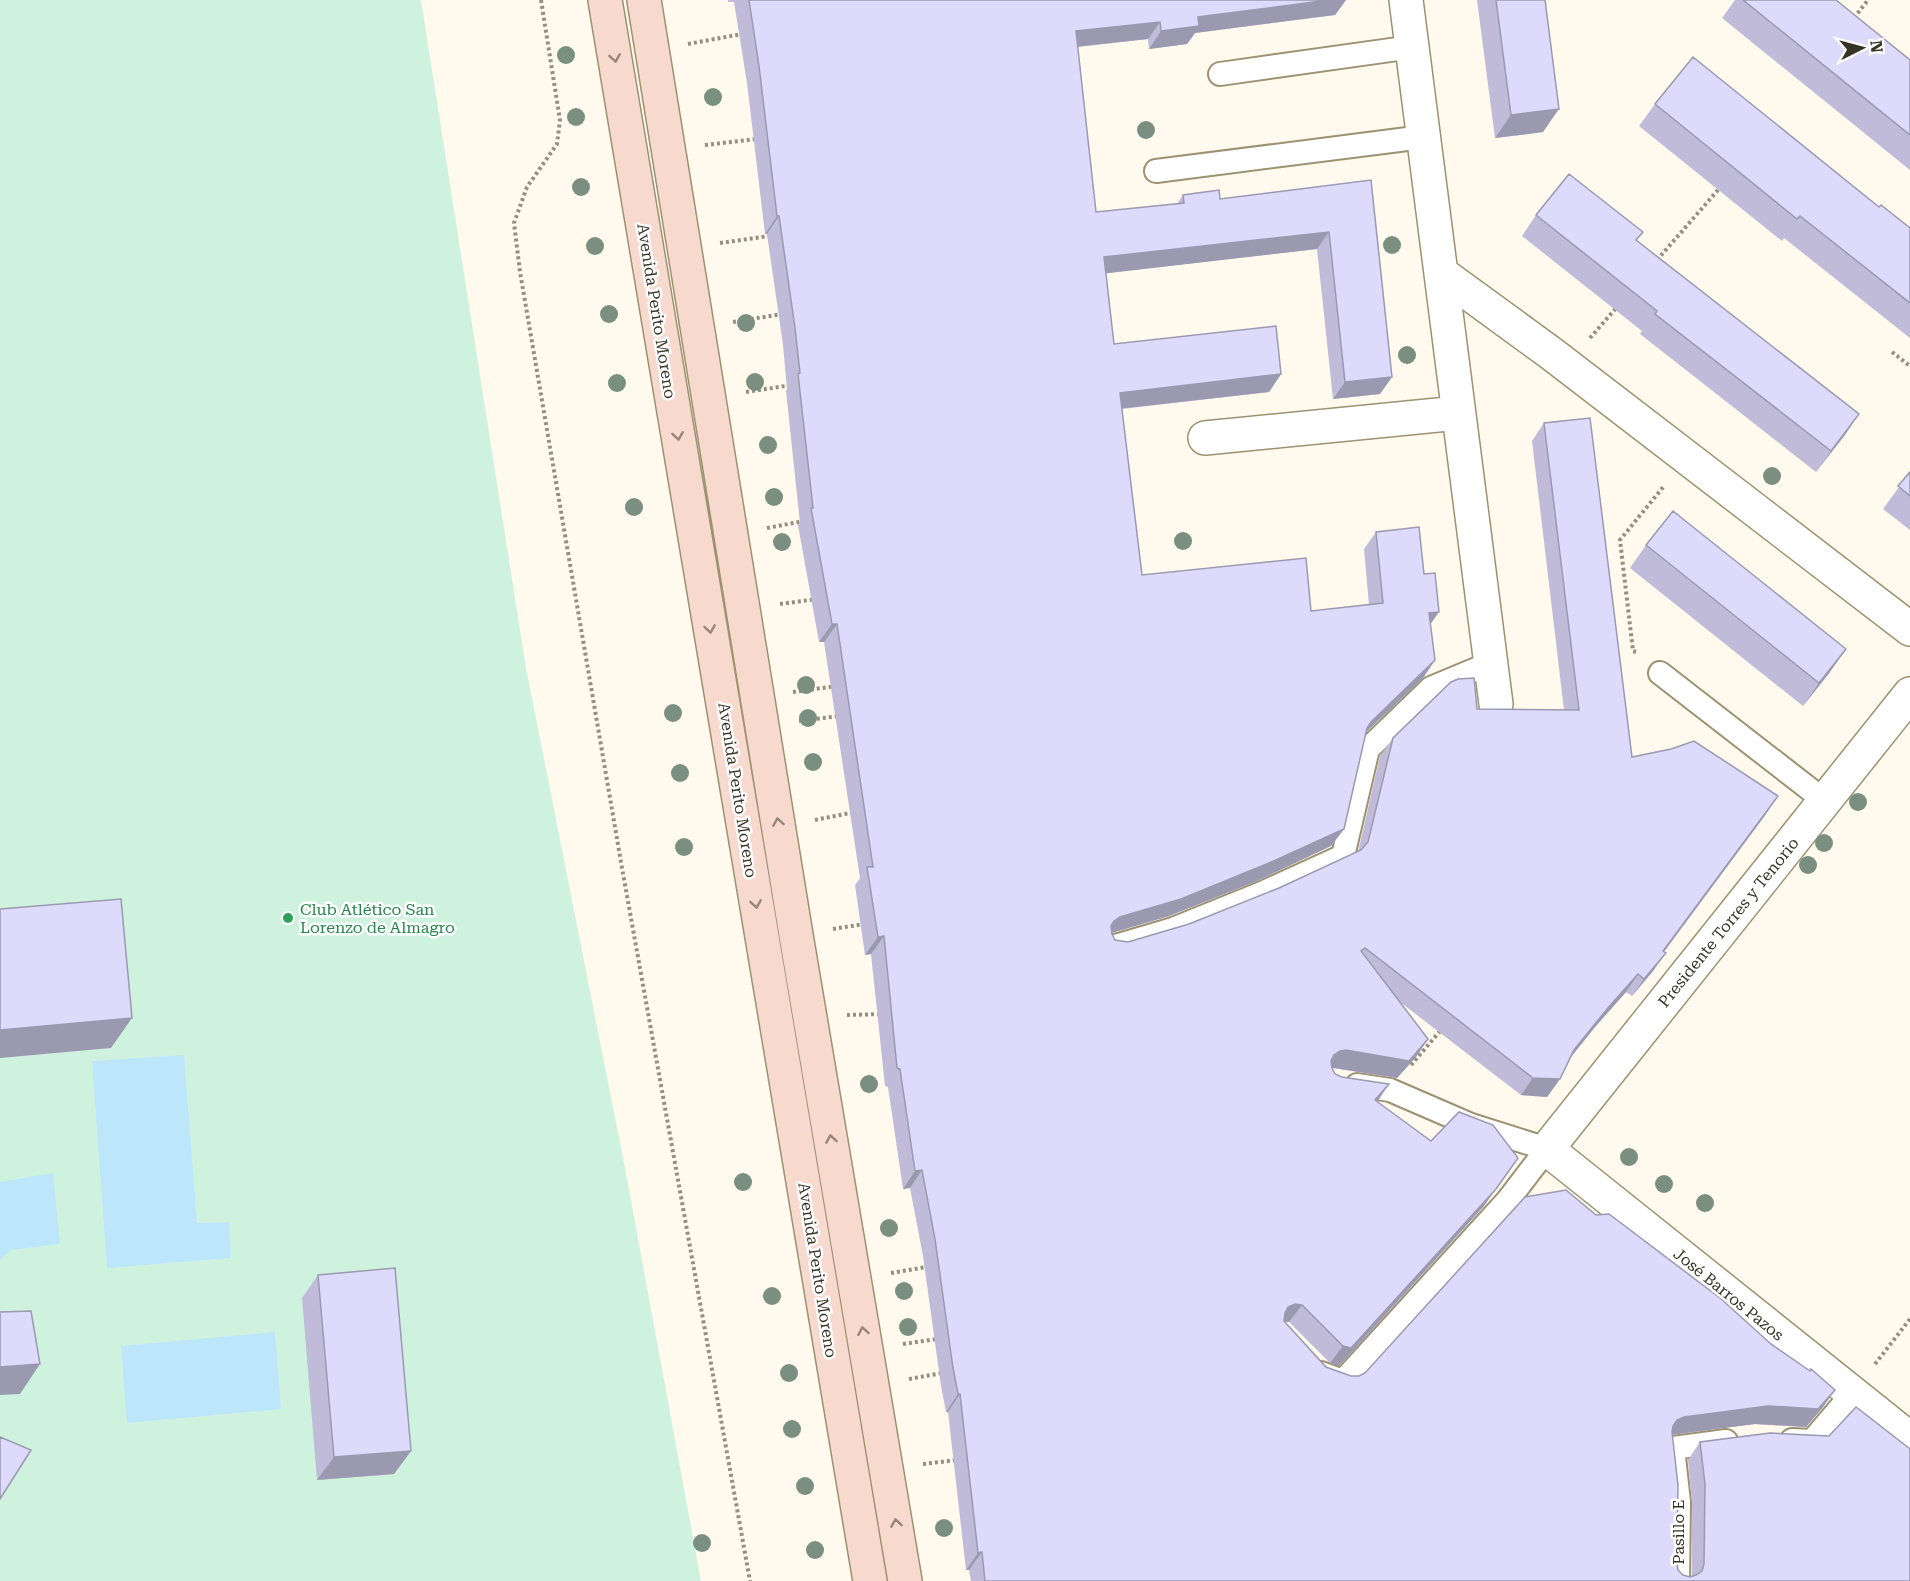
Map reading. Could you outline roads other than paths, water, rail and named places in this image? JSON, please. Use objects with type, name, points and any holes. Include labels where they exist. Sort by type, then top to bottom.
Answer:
[{"type":"main road","name":"Avenida Perito Moreno","points":[[605,0],[870,1581]]},
{"type":"main road","name":"Avenida Perito Moreno","points":[[644,0],[796,935],[905,1581]]},
{"type":"street","points":[[1406,0],[1496,704]]},
{"type":"street","points":[[1441,273],[1566,365],[1910,629]]},
{"type":"street","points":[[1205,438],[1458,413]]},
{"type":"street","name":"Presidente Torres y Tenorio","points":[[1547,1149],[1910,694]]},
{"type":"street","name":"José Barros Pazos","points":[[1547,1149],[1910,1439]]},
{"type":"lane","points":[[1220,74],[1412,47]]},
{"type":"lane","points":[[1156,171],[1423,136]]},
{"type":"lane","points":[[1112,947],[1173,929],[1262,893],[1343,856],[1368,749],[1431,688],[1491,663]]},
{"type":"lane","points":[[1660,673],[1825,801]]},
{"type":"lane","points":[[1308,1359],[1323,1375],[1343,1381],[1508,1200],[1547,1149],[1471,1125],[1390,1090],[1332,1082]]},
{"type":"lane","name":"Pasillo E","points":[[1678,1581],[1679,1502],[1673,1448],[1757,1438],[1812,1441],[1853,1393]]},
{"type":"water","points":[[184,1055],[197,1223],[229,1222],[231,1258],[107,1268],[92,1061]]},
{"type":"water","points":[[53,1173],[60,1244],[11,1250],[0,1260],[0,1182]]},
{"type":"water","points":[[275,1332],[281,1409],[127,1423],[121,1346]]},
{"type":"place","name":"Club Atlético San Lorenzo de Almagro","points":[[288,918]]}]
